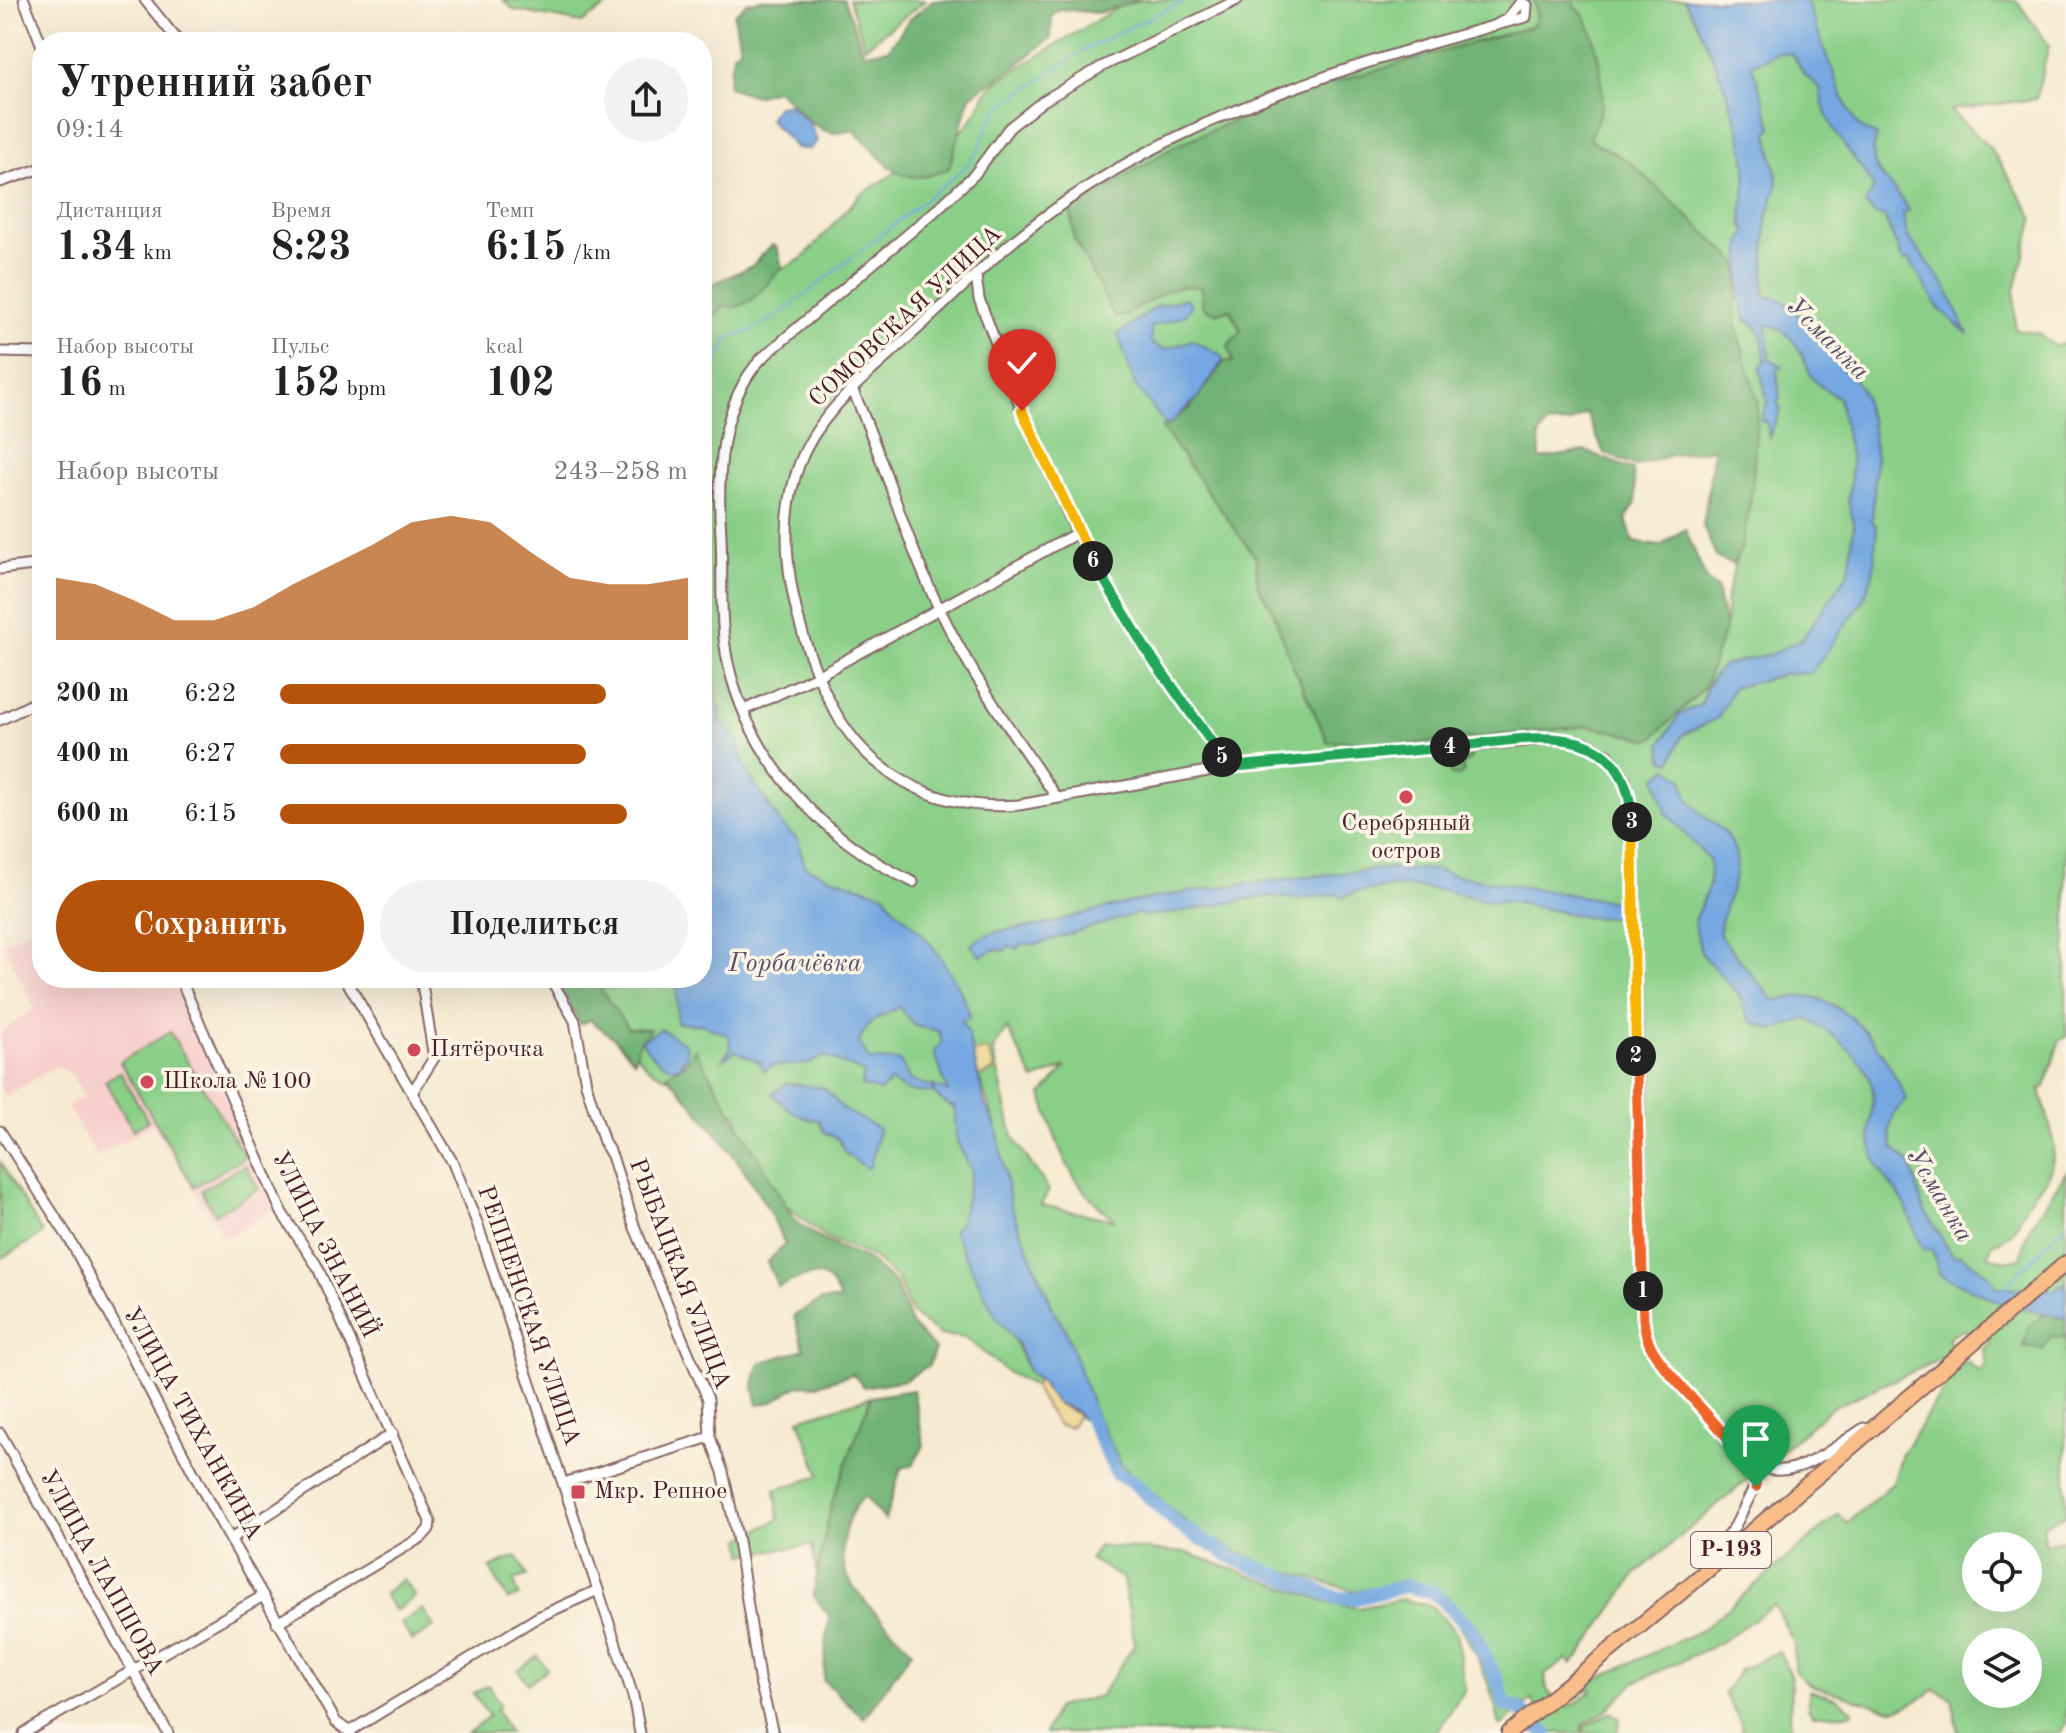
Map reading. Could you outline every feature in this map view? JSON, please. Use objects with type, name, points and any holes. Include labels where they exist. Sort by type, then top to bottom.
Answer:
[{"type":"highway","name":"Р-193","points":[[1509,1733],[1691,1584],[2066,1263]]},
{"type":"street","points":[[24,0],[37,32]]},
{"type":"street","points":[[145,0],[171,32]]},
{"type":"street","points":[[913,882],[847,844],[824,825],[782,779],[744,710],[726,651],[718,482],[724,443],[750,371],[964,186],[1009,128],[1049,96],[1237,0]]},
{"type":"street","name":"СОМОВСКАЯ УЛИЦА","points":[[1520,1],[1527,5],[1526,17],[1309,82],[1168,141],[1042,218],[820,424],[803,455],[792,490],[788,536],[793,589],[817,676],[848,733],[887,773],[919,792],[954,803],[984,807],[1057,798],[1230,767],[1549,739],[1592,745],[1616,764],[1628,790],[1632,815],[1643,1321],[1658,1359],[1716,1427]]},
{"type":"street","points":[[0,182],[32,171]]},
{"type":"street","points":[[976,276],[979,299],[1022,411],[1077,533],[1145,648],[1230,767]]},
{"type":"street","points":[[0,352],[32,353]]},
{"type":"street","points":[[853,391],[899,516],[939,610],[990,698],[1057,798]]},
{"type":"street","points":[[744,710],[817,676],[1077,533]]},
{"type":"street","points":[[0,569],[32,565]]},
{"type":"street","points":[[0,720],[32,704]]},
{"type":"street","name":"УЛИЦА ЗНАНИЙ","points":[[184,988],[282,1213],[317,1266],[429,1514],[429,1529],[400,1551],[277,1623]]},
{"type":"street","name":"РЕПНЕНСКАЯ УЛИЦА","points":[[351,988],[453,1163],[477,1223],[633,1696],[640,1733]]},
{"type":"street","points":[[413,1091],[434,1058],[423,988]]},
{"type":"street","name":"РЫБАЦКАЯ УЛИЦА","points":[[556,988],[575,1021],[586,1084],[635,1228],[708,1399],[710,1437],[723,1472],[738,1541],[759,1678],[773,1733]]},
{"type":"street","name":"УЛИЦА ТИХАНКИНА","points":[[0,1131],[70,1240],[277,1623],[336,1722],[350,1732]]},
{"type":"street","points":[[1716,1427],[1756,1466],[1777,1473],[1824,1453],[1896,1408]]},
{"type":"street","points":[[1691,1584],[1733,1529],[1756,1487],[1751,1472],[1716,1427]]},
{"type":"street","name":"УЛИЦА ЛАПШОВА","points":[[0,1433],[168,1733]]},
{"type":"street","points":[[232,1538],[393,1433]]},
{"type":"street","points":[[564,1483],[710,1437]]},
{"type":"street","points":[[350,1732],[538,1617],[598,1590]]},
{"type":"street","points":[[24,1733],[263,1596]]},
{"type":"shaded area","name":"Школа №100","points":[[32,928],[32,988],[175,988],[276,1207],[224,1239],[153,1124],[97,1157],[67,1106],[84,1096],[71,1074],[57,1066],[4,1097],[0,1089],[0,1033],[34,1008],[4,943]]},
{"type":"green space","points":[[503,0],[615,0],[582,23],[514,10]]},
{"type":"green space","points":[[760,0],[844,0],[864,53],[889,49],[909,20],[933,0],[1140,0],[1098,13],[1061,9],[1052,14],[1051,38],[970,96],[949,168],[917,177],[895,170],[853,130],[840,133],[820,128],[776,90],[755,96],[728,87],[733,53],[740,48],[734,15],[747,3]]},
{"type":"green space","points":[[849,0],[926,0],[865,47]]},
{"type":"green space","points":[[1130,0],[1534,0],[1536,16],[1533,26],[1306,90],[1175,146],[1071,210],[1074,239],[1121,317],[1170,290],[1202,287],[1202,305],[1218,314],[1229,309],[1241,332],[1231,351],[1233,362],[1225,362],[1189,409],[1162,428],[1256,558],[1258,586],[1272,609],[1293,666],[1327,741],[1461,740],[1589,726],[1631,735],[1725,629],[1727,595],[1748,516],[1616,154],[1589,139],[1544,0],[2016,0],[2049,45],[2036,99],[1950,110],[1991,149],[2034,218],[2015,289],[2015,329],[2038,333],[2056,347],[2066,342],[2066,1037],[2060,1039],[2045,1087],[2040,1089],[2053,1143],[2052,1165],[2011,1233],[1993,1243],[1988,1256],[2005,1261],[2021,1258],[2028,1231],[2066,1172],[2066,1515],[2043,1525],[2044,1544],[2066,1539],[2066,1725],[2059,1733],[1959,1733],[1952,1698],[1935,1689],[1908,1705],[1888,1708],[1815,1687],[1794,1670],[1794,1643],[1774,1605],[1718,1644],[1635,1682],[1604,1712],[1582,1725],[1582,1733],[1533,1733],[1543,1722],[1532,1700],[1500,1726],[1490,1688],[1475,1653],[1434,1588],[1410,1582],[1356,1591],[1268,1567],[1198,1532],[1122,1466],[1089,1401],[1065,1328],[1056,1316],[1011,1207],[997,1129],[979,1077],[995,1070],[990,1055],[947,1086],[957,1113],[957,1141],[972,1172],[961,1221],[1029,1373],[1038,1379],[1034,1386],[1008,1373],[966,1338],[940,1335],[912,1314],[898,1280],[873,1257],[825,1237],[785,1205],[735,1141],[738,1115],[648,1068],[629,1045],[567,988],[712,988],[712,312],[743,290],[803,258],[860,195],[962,131],[986,93],[997,81]],"holes":[[[1007,1028],[1034,1080],[1066,1067],[1042,1095],[1048,1115],[1067,1165],[1086,1193],[1115,1220],[1041,1205],[1049,1190],[1013,1137],[993,1050]],[[1979,1325],[1990,1343],[1984,1348],[1986,1364],[1980,1372],[1966,1361],[1956,1371],[1902,1454],[1893,1483],[1847,1523],[1839,1514],[1702,1630],[1594,1680],[1572,1695],[1576,1698],[1590,1687],[1592,1690],[1574,1704],[1561,1706],[1547,1690],[1545,1675],[1567,1659],[1571,1664],[1580,1656],[1636,1574],[1749,1478],[1710,1427],[1718,1420],[1765,1465],[1831,1408],[1941,1359],[1953,1348],[1947,1338],[1962,1330],[1970,1333]]]},
{"type":"green space","points":[[1534,0],[1574,0],[1574,7],[1588,22],[1600,65],[1602,102],[1589,139],[1631,163],[1739,264],[1735,323],[1758,402],[1752,492],[1742,547],[1733,564],[1717,558],[1703,526],[1714,449],[1672,455],[1636,466],[1604,453],[1586,413],[1570,423],[1546,425],[1539,437],[1540,459],[1586,451],[1633,470],[1636,503],[1626,519],[1633,542],[1660,546],[1685,529],[1707,581],[1717,588],[1725,629],[1704,688],[1651,740],[1589,726],[1362,749],[1359,741],[1328,742],[1293,666],[1272,609],[1258,586],[1256,558],[1161,427],[1189,409],[1225,361],[1233,362],[1228,345],[1241,331],[1230,309],[1218,312],[1208,310],[1202,305],[1202,288],[1189,286],[1165,292],[1126,315],[1115,318],[1074,238],[1071,210],[1175,146],[1306,90],[1533,26],[1537,16]]},
{"type":"green space","points":[[772,245],[777,247],[782,267],[764,288],[742,305],[726,306],[712,320],[712,284],[752,266]]},
{"type":"green space","points":[[1468,751],[1472,756],[1462,767],[1464,771],[1459,776],[1451,775],[1447,768],[1451,754]]},
{"type":"green space","points":[[560,988],[600,988],[628,1028],[650,1029],[639,1044],[634,1060],[615,1039],[590,1020],[580,1024]]},
{"type":"green space","points":[[170,1032],[245,1157],[194,1187],[120,1062]]},
{"type":"green space","points":[[695,1049],[795,1221],[823,1240],[868,1260],[896,1284],[911,1324],[935,1349],[929,1365],[905,1380],[864,1387],[853,1374],[814,1386],[798,1385],[773,1402],[758,1404],[753,1385],[760,1363],[804,1349],[794,1316],[821,1300],[840,1300],[829,1281],[822,1277],[806,1276],[778,1287],[767,1262],[785,1245],[774,1221],[733,1155],[667,1075],[687,1062]]},
{"type":"green space","points":[[120,1072],[148,1121],[133,1130],[105,1081]]},
{"type":"green space","points":[[0,1162],[43,1234],[0,1259]]},
{"type":"green space","points":[[245,1165],[259,1189],[215,1214],[201,1190]]},
{"type":"green space","points":[[2066,1298],[2066,1338],[2051,1336],[2043,1350],[2023,1346],[2028,1327]]},
{"type":"green space","points":[[913,1390],[924,1445],[913,1465],[901,1468],[885,1520],[865,1496],[852,1513],[844,1535],[845,1569],[854,1588],[912,1651],[864,1718],[823,1680],[829,1616],[813,1595],[831,1505],[871,1397]]},
{"type":"green space","points":[[871,1397],[831,1505],[817,1575],[812,1545],[744,1554],[742,1539],[779,1519],[775,1490],[820,1476],[799,1419]]},
{"type":"green space","points":[[1098,1546],[1187,1553],[1327,1602],[1359,1608],[1402,1599],[1431,1606],[1456,1632],[1465,1690],[1435,1733],[1045,1733],[1057,1707],[1100,1696],[1135,1644],[1123,1579],[1090,1559]]},
{"type":"green space","points":[[517,1556],[527,1576],[514,1580],[519,1596],[508,1600],[490,1568]]},
{"type":"green space","points":[[403,1579],[415,1597],[395,1611],[384,1594]]},
{"type":"green space","points":[[423,1609],[434,1627],[412,1641],[401,1623]]},
{"type":"green space","points":[[1779,1651],[1791,1677],[1790,1733],[1741,1733],[1743,1727],[1724,1693],[1740,1670]]},
{"type":"green space","points":[[538,1656],[547,1669],[528,1684],[518,1670]]},
{"type":"green space","points":[[488,1685],[500,1705],[496,1710],[510,1733],[468,1733],[489,1716],[473,1694]]},
{"type":"green space","points":[[1809,1690],[1837,1699],[1853,1710],[1851,1714],[1812,1715],[1808,1708]]},
{"type":"green space","points":[[1611,1712],[1620,1718],[1617,1733],[1583,1733],[1584,1727]]},
{"type":"sand","points":[[988,1050],[995,1070],[979,1077],[971,1053]]},
{"type":"sand","points":[[1038,1379],[1055,1402],[1078,1415],[1070,1427],[1058,1425],[1051,1416],[1034,1386]]},
{"type":"water","points":[[1684,0],[1806,0],[1845,103],[1858,126],[1877,136],[1874,161],[1877,170],[1909,211],[1903,213],[1907,235],[1945,285],[1968,334],[1939,309],[1909,259],[1903,261],[1884,216],[1875,215],[1865,204],[1874,188],[1833,129],[1822,103],[1820,88],[1805,75],[1792,54],[1777,53],[1752,65],[1772,127],[1768,133],[1778,183],[1766,221],[1764,296],[1783,300],[1816,333],[1825,335],[1831,355],[1857,382],[1863,393],[1871,420],[1876,458],[1872,521],[1877,527],[1873,574],[1864,599],[1811,673],[1788,673],[1733,688],[1718,718],[1682,735],[1671,762],[1663,759],[1661,743],[1680,714],[1701,704],[1709,682],[1723,665],[1772,654],[1802,639],[1849,572],[1854,523],[1848,502],[1852,464],[1839,398],[1815,382],[1792,339],[1767,324],[1769,359],[1783,366],[1777,370],[1780,399],[1777,402],[1781,409],[1769,437],[1767,421],[1761,422],[1767,401],[1760,367],[1765,361],[1763,342],[1756,326],[1745,319],[1740,296],[1741,242],[1747,230],[1743,227],[1742,219],[1746,175],[1744,150],[1722,82]]},
{"type":"water","points":[[789,104],[810,124],[817,141],[810,149],[796,148],[769,119],[776,107]]},
{"type":"water","points":[[1187,298],[1191,306],[1185,315],[1151,327],[1151,343],[1164,350],[1192,340],[1220,354],[1223,360],[1199,397],[1167,426],[1135,385],[1118,334],[1156,307]]},
{"type":"water","name":"Горбачёвка","points":[[712,673],[722,724],[736,738],[746,770],[781,824],[798,840],[805,866],[885,894],[931,944],[955,981],[970,1017],[961,1022],[967,1030],[985,1104],[997,1129],[1011,1207],[1056,1316],[1065,1328],[1095,1414],[1081,1419],[1075,1411],[1055,1402],[1038,1379],[1029,1373],[1017,1343],[995,1315],[953,1231],[961,1221],[972,1172],[957,1141],[954,1106],[950,1107],[933,1093],[935,1087],[948,1091],[934,1052],[942,1042],[939,1031],[915,1026],[899,1007],[871,1023],[859,1042],[869,1060],[900,1061],[910,1081],[934,1086],[932,1092],[920,1092],[906,1090],[891,1081],[881,1091],[861,1086],[864,1073],[825,1056],[808,1064],[771,1066],[764,1071],[760,1062],[735,1051],[721,1061],[731,1048],[728,1035],[701,1024],[677,1023],[677,988],[712,988]]},
{"type":"water","points":[[1668,768],[1683,779],[1692,804],[1724,832],[1735,852],[1736,874],[1720,926],[1720,936],[1773,1000],[1800,996],[1817,998],[1847,1014],[1860,1026],[1882,1053],[1906,1099],[1894,1114],[1889,1131],[1893,1148],[1911,1165],[1923,1208],[1953,1256],[1960,1255],[1989,1275],[1996,1287],[2053,1290],[2066,1283],[2066,1319],[1999,1302],[1940,1275],[1932,1250],[1922,1249],[1904,1203],[1876,1162],[1870,1138],[1872,1088],[1861,1063],[1830,1033],[1807,1019],[1774,1030],[1750,1021],[1739,995],[1701,953],[1694,921],[1709,885],[1710,861],[1666,813],[1656,778]]},
{"type":"water","points":[[1390,868],[1438,870],[1622,903],[1625,907],[1615,918],[1585,917],[1514,902],[1490,902],[1449,891],[1401,886],[1354,892],[1342,898],[1338,894],[1295,899],[1268,896],[1172,913],[1144,916],[1138,913],[1037,944],[1022,944],[1017,949],[1009,946],[1005,951],[996,949],[980,956],[971,945],[999,931],[1041,925],[1177,894]]},
{"type":"water","points":[[661,1029],[686,1044],[687,1054],[679,1067],[657,1060],[642,1040]]},
{"type":"water","points":[[786,1083],[824,1088],[843,1109],[879,1129],[870,1167],[866,1168],[845,1153],[839,1139],[824,1132],[819,1120],[799,1115],[772,1094]]},
{"type":"waterway","points":[[712,372],[729,337],[746,333],[782,313],[966,167],[978,151],[989,123],[999,108],[1084,50],[1186,0]]},
{"type":"waterway","points":[[2003,1289],[2066,1224]]},
{"type":"waterway","points":[[1082,1402],[1117,1474],[1133,1482],[1178,1525],[1237,1560],[1338,1598],[1357,1598],[1405,1586],[1433,1592],[1472,1629],[1498,1682],[1505,1705],[1519,1709],[1546,1733]]},
{"type":"place","name":"Серебряный остров","points":[[1406,797]]},
{"type":"place","name":"Пятёрочка","points":[[414,1050]]},
{"type":"place","name":"Школа №100","points":[[147,1082]]},
{"type":"place","name":"Мкр. Репное","points":[[578,1492]]},
{"type":"route","points":[[1022,411],[1077,533],[1106,584],[1145,648],[1230,767],[1549,739],[1592,745],[1616,764],[1628,790],[1632,815],[1644,1327],[1658,1359],[1739,1455],[1754,1476],[1756,1487]]},
{"type":"water label","name":"Усманка","points":[[1827,339]]},
{"type":"water label","name":"Усманка","points":[[1939,1195]]}]
